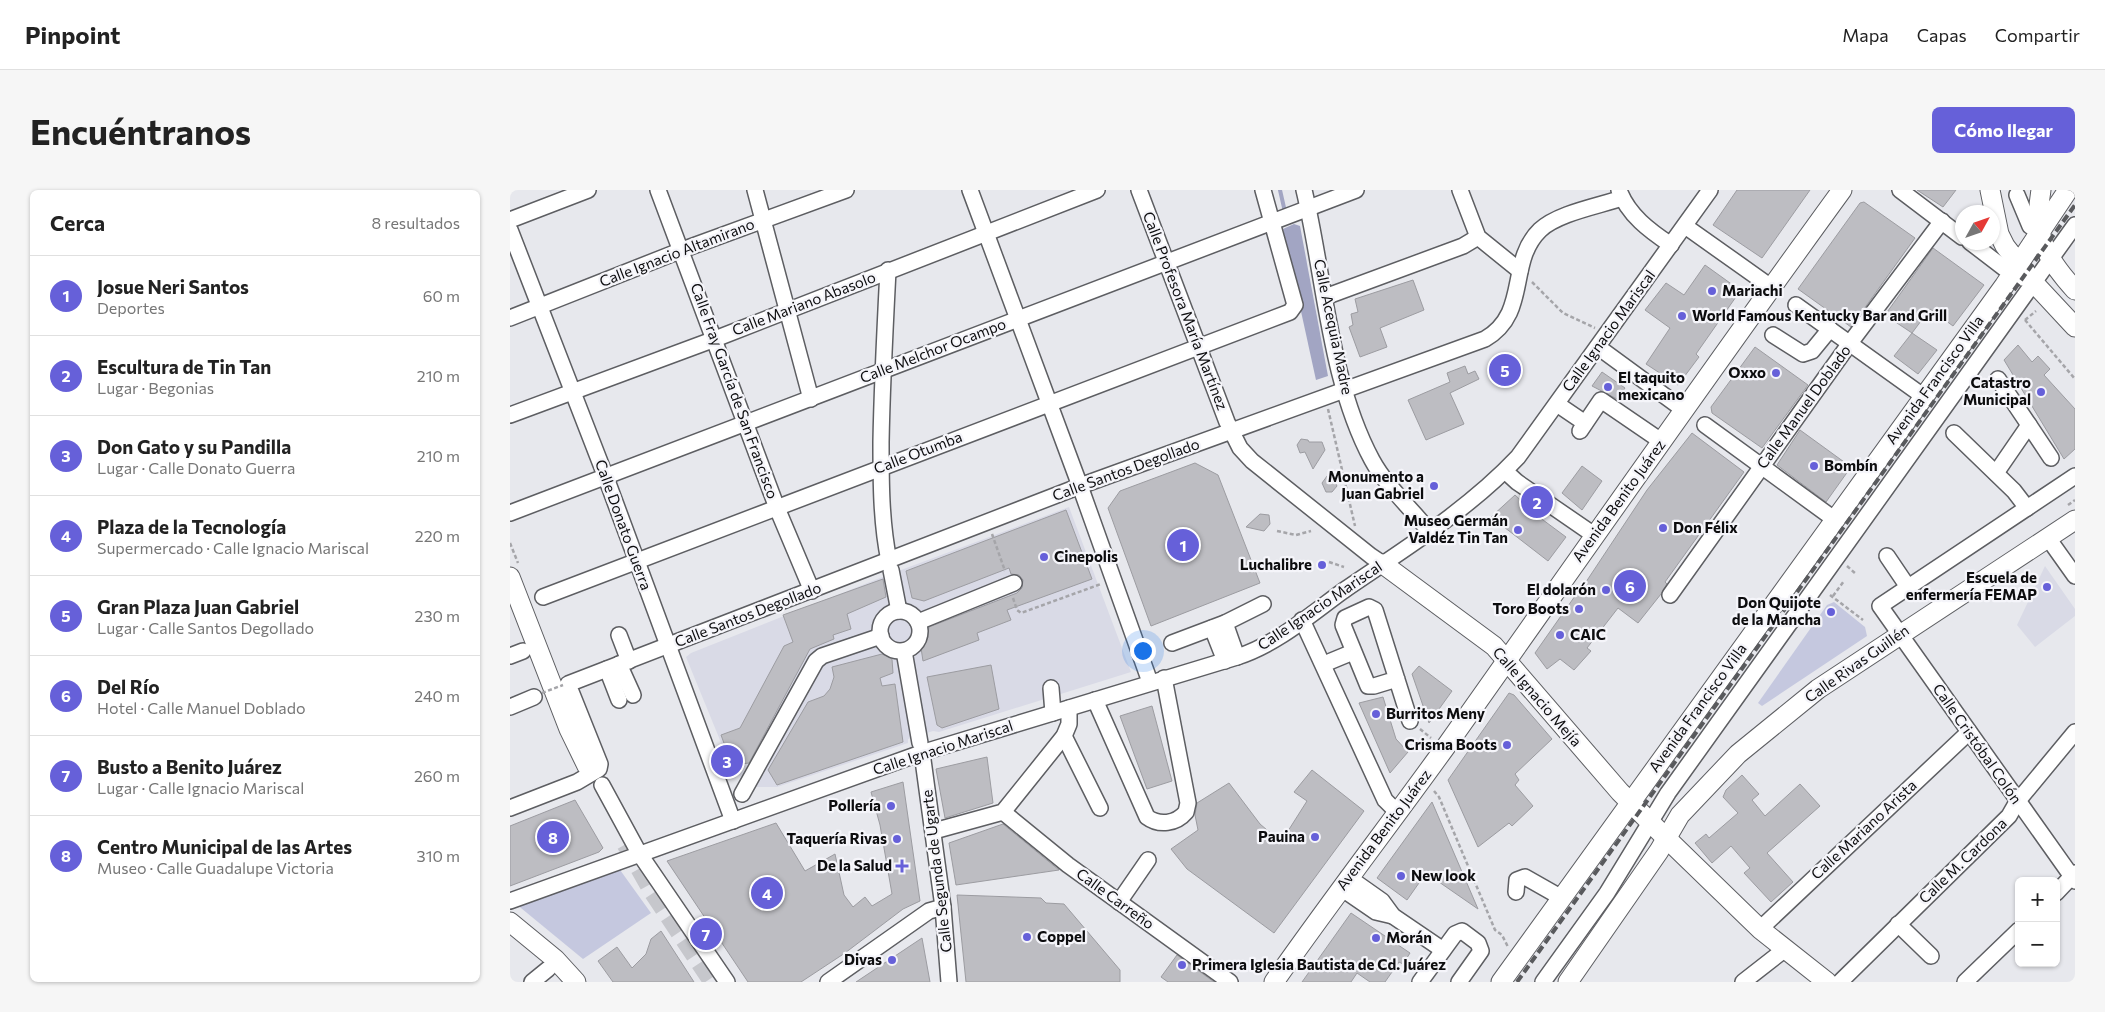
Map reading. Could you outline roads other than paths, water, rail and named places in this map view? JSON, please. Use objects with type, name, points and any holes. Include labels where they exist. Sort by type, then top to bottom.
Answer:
[{"type":"main road","name":"Avenida Benito Juárez","points":[[1274,982],[1344,882],[1398,812],[1425,786],[1448,743],[1594,535],[1842,190]]},
{"type":"main road","points":[[1990,190],[1999,234],[2016,269],[2033,282],[2075,327]]},
{"type":"main road","points":[[2041,190],[2038,212],[2043,248],[2050,260],[2075,290]]},
{"type":"main road","name":"Avenida Francisco Villa","points":[[1502,981],[1515,951],[1562,898],[2016,269],[2068,190]]},
{"type":"main road","name":"Calle Rivas Guillén","points":[[1659,832],[1683,811],[1744,749],[1818,689],[2075,520]]},
{"type":"main road","name":"Calle Ignacio Mejía","points":[[1383,564],[1494,646],[1630,802],[1659,832],[1760,929],[1784,950],[1827,982]]},
{"type":"main road","points":[[510,577],[570,728],[582,774]]},
{"type":"main road","name":"Avenida Francisco Villa","points":[[1568,982],[1659,832]]},
{"type":"main road","points":[[510,922],[555,959],[576,982]]},
{"type":"street","points":[[510,220],[588,190]]},
{"type":"street","name":"Calle Fray García de San Francisco","points":[[658,190],[777,508],[812,591]]},
{"type":"street","points":[[755,190],[811,399]]},
{"type":"street","name":"Calle Ignacio Altamirano","points":[[510,318],[682,250],[846,190]]},
{"type":"street","points":[[970,190],[1080,486],[1157,680],[1188,803],[1186,812],[1174,820],[1162,824],[1154,822],[1147,816],[1094,700]]},
{"type":"street","name":"Calle Mariano Abasolo","points":[[510,415],[715,339],[1097,190]]},
{"type":"street","name":"Calle Profesora María Martínez","points":[[1139,190],[1231,431]]},
{"type":"street","points":[[1263,190],[1275,221]]},
{"type":"street","name":"Calle Acequia Madre","points":[[1304,190],[1303,210],[1325,297],[1345,391],[1373,462],[1429,531]]},
{"type":"street","name":"Calle Melchor Ocampo","points":[[510,513],[605,475],[811,399],[1356,190]]},
{"type":"street","points":[[1460,190],[1478,237],[1520,272]]},
{"type":"street","name":"Calle Ignacio Mariscal","points":[[639,853],[921,753],[1231,659],[1264,646],[1463,508],[1505,471],[1518,457],[1560,400],[1710,190]]},
{"type":"street","points":[[1900,190],[1955,231]]},
{"type":"street","points":[[1621,194],[1636,218],[1671,245]]},
{"type":"street","name":"Calle Santos Degollado","points":[[582,774],[596,773],[601,767],[566,684],[812,591],[890,565],[1080,486],[1485,339],[1494,333],[1509,316],[1514,304],[1520,272],[1528,248],[1540,229],[1559,218],[1621,194]]},
{"type":"street","points":[[2017,195],[2030,226],[2040,233]]},
{"type":"street","name":"Calle Otumba","points":[[543,596],[1198,347],[1293,309],[1294,305],[1275,221]]},
{"type":"street","name":"Calle Manuel Doblado","points":[[1670,595],[1850,343],[1942,221]]},
{"type":"street","name":"Avenida Francisco Villa","points":[[1561,982],[1609,914],[1659,832],[1668,792],[2075,225]]},
{"type":"street","points":[[1684,226],[1771,287]]},
{"type":"street","name":"Calle Donato Guerra","points":[[510,230],[605,475],[733,821]]},
{"type":"street","points":[[1325,297],[1463,246],[1478,237]]},
{"type":"street","points":[[1984,250],[2016,269]]},
{"type":"street","points":[[888,270],[882,371],[881,467],[884,538],[899,611]]},
{"type":"street","points":[[1796,304],[1923,396]]},
{"type":"street","points":[[1774,336],[1803,354],[1812,351],[1830,329]]},
{"type":"street","points":[[1598,347],[1684,410]]},
{"type":"street","points":[[1998,379],[2051,458]]},
{"type":"street","points":[[1560,400],[1585,423],[1601,400],[1661,441]]},
{"type":"street","points":[[1705,425],[1834,519]]},
{"type":"street","points":[[1996,473],[2029,425]]},
{"type":"street","name":"Calle Ignacio Mejía","points":[[1231,431],[1240,448],[1252,461],[1383,564]]},
{"type":"street","points":[[1954,433],[2014,491],[2027,508]]},
{"type":"street","points":[[1505,471],[1517,482],[1594,535]]},
{"type":"street","points":[[1887,556],[1908,587],[2075,476]]},
{"type":"street","points":[[2048,538],[2075,576]]},
{"type":"street","points":[[918,622],[1011,584]]},
{"type":"street","name":"Calle Cristóbal Colón","points":[[1908,587],[1880,606],[2017,802],[2074,877]]},
{"type":"street","points":[[1172,643],[1218,625],[1263,604]]},
{"type":"street","points":[[1397,679],[1371,687],[1368,686],[1352,652],[1344,621],[1362,609],[1372,608],[1397,679],[1410,721]]},
{"type":"street","points":[[899,611],[907,612],[918,622],[920,629],[917,643],[904,651],[890,648],[881,636],[882,622],[886,616],[899,611]]},
{"type":"street","points":[[1302,620],[1324,664],[1385,800],[1398,812]]},
{"type":"street","points":[[1218,625],[1231,659]]},
{"type":"street","points":[[619,635],[618,665],[626,698]]},
{"type":"street","points":[[742,794],[816,661],[822,656],[881,636]]},
{"type":"street","points":[[904,651],[920,743]]},
{"type":"street","points":[[1324,664],[1352,652]]},
{"type":"street","points":[[1050,688],[1052,714]]},
{"type":"street","points":[[510,707],[538,695]]},
{"type":"street","points":[[934,831],[1003,812],[1064,736],[1069,724],[1070,708]]},
{"type":"street","name":"Calle Mariano Arista","points":[[1760,929],[1969,732]]},
{"type":"street","name":"Calle M. Cardona","points":[[1840,982],[2009,816],[2017,802],[2075,732]]},
{"type":"street","points":[[1064,736],[1100,808]]},
{"type":"street","name":"Calle Segunda de Ugarte","points":[[923,760],[934,831],[949,982]]},
{"type":"street","points":[[510,808],[582,774]]},
{"type":"street","points":[[602,785],[639,853],[726,982]]},
{"type":"street","name":"Calle Carreño","points":[[1003,812],[1032,837],[1230,982]]},
{"type":"street","name":"Avenida Francisco Villa","points":[[1543,982],[1607,893],[1659,832]]},
{"type":"street","points":[[510,901],[639,853]]},
{"type":"street","points":[[1119,902],[1148,860]]},
{"type":"street","points":[[1516,892],[1517,880],[1526,877],[1562,898]]},
{"type":"street","points":[[2060,889],[2074,877]]},
{"type":"street","points":[[1344,882],[1376,912],[1393,916],[1443,950]]},
{"type":"street","points":[[828,982],[929,911],[943,908]]},
{"type":"street","points":[[1898,924],[1931,956]]},
{"type":"street","points":[[1420,982],[1455,934],[1462,931],[1480,947],[1480,955],[1459,982]]},
{"type":"street","points":[[1965,982],[2015,934]]},
{"type":"street","points":[[1743,982],[1784,950]]},
{"type":"street","points":[[532,982],[548,969]]},
{"type":"waterway","points":[[1280,190],[1285,212]]},
{"type":"tunnel","points":[[626,844],[653,892],[713,982]]},
{"type":"railway","points":[[1517,982],[2075,205]]},
{"type":"place","name":"Mariachi","points":[[1712,291]]},
{"type":"place","name":"World Famous Kentucky Bar and Grill","points":[[1682,316]]},
{"type":"place","name":"Gran Plaza Juan Gabriel","points":[[1505,370]]},
{"type":"place","name":"Oxxo","points":[[1776,373]]},
{"type":"place","name":"El taquito mexicano","points":[[1608,387]]},
{"type":"place","name":"Catastro Municipal","points":[[2041,392]]},
{"type":"place","name":"Bombín","points":[[1814,466]]},
{"type":"place","name":"Monumento a Juan Gabriel","points":[[1434,486]]},
{"type":"place","name":"Escultura de Tin Tan","points":[[1537,502]]},
{"type":"place","name":"Don Félix","points":[[1663,528]]},
{"type":"place","name":"Museo Germán Valdéz Tin Tan","points":[[1518,530]]},
{"type":"place","name":"Josue Neri Santos","points":[[1183,545]]},
{"type":"place","name":"Cinepolis","points":[[1044,557]]},
{"type":"place","name":"Luchalibre","points":[[1322,565]]},
{"type":"place","name":"Del Río","points":[[1630,586]]},
{"type":"place","name":"Escuela de enfermería FEMAP","points":[[2047,587]]},
{"type":"place","name":"El dolarón","points":[[1606,590]]},
{"type":"place","name":"Toro Boots","points":[[1579,609]]},
{"type":"place","name":"Don Quijote de la Mancha","points":[[1831,612]]},
{"type":"place","name":"CAIC","points":[[1560,635]]},
{"type":"place","name":"Burritos Meny","points":[[1376,714]]},
{"type":"place","name":"Crisma Boots","points":[[1507,745]]},
{"type":"place","name":"Don Gato y su Pandilla","points":[[727,761]]},
{"type":"place","name":"Pollería","points":[[891,806]]},
{"type":"place","name":"Centro Municipal de las Artes","points":[[553,837]]},
{"type":"place","name":"Pauina","points":[[1315,837]]},
{"type":"place","name":"Taquería Rivas","points":[[897,839]]},
{"type":"place","name":"De la Salud","points":[[902,866]]},
{"type":"place","name":"New look","points":[[1401,876]]},
{"type":"place","name":"Plaza de la Tecnología","points":[[767,893]]},
{"type":"place","name":"Busto a Benito Juárez","points":[[706,934]]},
{"type":"place","name":"Coppel","points":[[1027,937]]},
{"type":"place","name":"Morán","points":[[1376,938]]},
{"type":"place","name":"Divas","points":[[892,960]]},
{"type":"place","name":"Primera Iglesia Bautista de Cd. Juárez","points":[[1182,965]]}]
